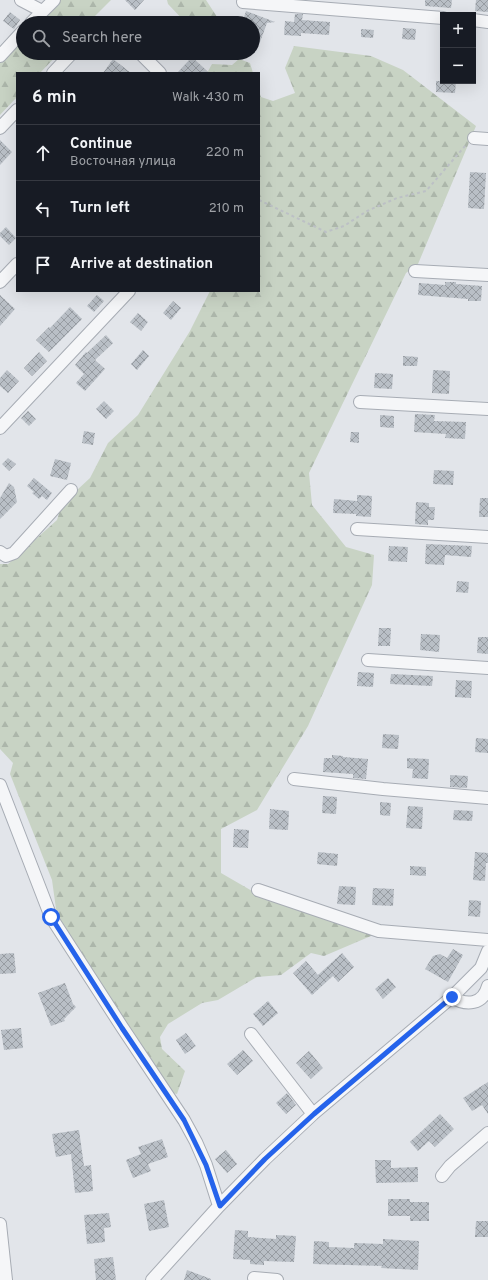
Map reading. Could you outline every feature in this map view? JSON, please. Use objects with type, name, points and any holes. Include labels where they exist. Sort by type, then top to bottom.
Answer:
[{"type":"street","points":[[21,0],[42,12]]},
{"type":"street","points":[[38,16],[54,0]]},
{"type":"street","points":[[243,2],[440,18]]},
{"type":"street","points":[[476,20],[488,22]]},
{"type":"street","points":[[0,56],[16,39]]},
{"type":"street","points":[[54,72],[65,60]]},
{"type":"street","points":[[147,60],[159,72]]},
{"type":"street","points":[[0,128],[16,111]]},
{"type":"street","points":[[474,138],[488,139]]},
{"type":"street","points":[[0,282],[16,265]]},
{"type":"street","points":[[415,271],[488,275]]},
{"type":"street","points":[[0,428],[128,292]]},
{"type":"street","points":[[360,402],[488,409]]},
{"type":"street","points":[[0,552],[6,556],[14,553],[71,490]]},
{"type":"street","points":[[357,529],[488,538]]},
{"type":"street","points":[[368,660],[488,668]]},
{"type":"street","points":[[294,778],[383,789],[488,798]]},
{"type":"street","points":[[0,785],[51,917],[122,1028],[184,1120],[206,1165],[220,1206]]},
{"type":"street","points":[[258,890],[379,931],[488,940]]},
{"type":"street","points":[[152,1280],[265,1159],[314,1114],[485,968],[488,951]]},
{"type":"street","points":[[452,997],[459,1002],[469,1004],[479,1001],[487,990],[488,986]]},
{"type":"street","points":[[251,1034],[314,1114]]},
{"type":"street","points":[[442,1176],[450,1166],[488,1133]]},
{"type":"street","points":[[0,1224],[6,1280]]},
{"type":"street","points":[[254,1278],[277,1280]]},
{"type":"path","points":[[260,200],[326,232],[344,226],[366,211],[397,198],[426,191],[454,160],[468,141],[474,138]]},
{"type":"green space","points":[[58,0],[111,0],[95,16],[41,16]]},
{"type":"green space","points":[[167,0],[206,0],[216,16],[179,16],[168,4]]},
{"type":"green space","points":[[16,40],[16,60],[52,60],[41,72],[16,72],[16,98],[0,115],[0,57]]},
{"type":"green space","points":[[294,46],[371,56],[403,70],[476,126],[418,264],[406,273],[309,473],[312,505],[346,547],[374,555],[372,585],[308,726],[257,810],[221,829],[221,873],[259,895],[378,933],[324,956],[311,953],[281,975],[257,977],[218,1000],[202,1003],[168,1024],[160,1037],[162,1049],[185,1071],[177,1094],[167,1092],[57,916],[52,880],[10,774],[13,763],[0,749],[0,564],[8,564],[57,520],[62,504],[90,478],[108,443],[138,415],[190,331],[210,292],[260,292],[260,94],[261,97],[273,101],[295,93],[285,68]]},
{"type":"green space","points":[[238,60],[242,60],[250,63],[253,72],[208,72],[212,64],[232,65]]},
{"type":"building","points":[[125,0],[144,0],[135,10]]},
{"type":"building","points":[[425,0],[452,0],[451,8],[425,6]]},
{"type":"building","points":[[476,0],[488,0],[488,12],[475,11]]},
{"type":"building","points":[[246,11],[259,16],[244,16]]},
{"type":"building","points":[[10,12],[16,17],[16,26],[14,29],[3,21]]},
{"type":"building","points":[[295,14],[303,14],[302,20],[330,22],[329,35],[301,33],[301,36],[284,35],[285,21],[294,22]]},
{"type":"building","points":[[260,16],[275,22],[267,23],[260,42]]},
{"type":"building","points":[[403,28],[416,29],[415,40],[402,39]]},
{"type":"building","points":[[361,29],[374,30],[373,38],[361,37]]},
{"type":"building","points":[[112,60],[114,60],[130,72],[104,72]]},
{"type":"building","points":[[189,60],[195,60],[208,72],[178,72]]},
{"type":"building","points":[[436,81],[440,81],[440,84],[456,84],[455,93],[436,92]]},
{"type":"building","points":[[0,140],[12,152],[0,165]]},
{"type":"building","points":[[470,172],[486,173],[484,209],[468,208]]},
{"type":"building","points":[[6,227],[16,238],[9,245],[0,236],[0,233]]},
{"type":"building","points":[[445,282],[482,286],[481,301],[468,301],[468,299],[418,295],[419,283],[445,285]]},
{"type":"building","points":[[0,295],[15,309],[0,326]]},
{"type":"building","points":[[97,295],[104,301],[94,312],[87,306]]},
{"type":"building","points":[[173,301],[181,308],[171,320],[163,313]]},
{"type":"building","points":[[70,307],[82,319],[49,352],[36,340]]},
{"type":"building","points":[[138,313],[148,322],[141,331],[130,322]]},
{"type":"building","points":[[106,335],[113,343],[95,360],[105,369],[85,391],[76,383],[84,374],[75,365],[86,352],[87,353]]},
{"type":"building","points":[[143,350],[149,356],[137,370],[131,364]]},
{"type":"building","points":[[39,352],[47,361],[32,376],[24,368]]},
{"type":"building","points":[[403,356],[418,357],[417,366],[403,366]]},
{"type":"building","points":[[7,370],[19,381],[8,393],[0,386],[0,378]]},
{"type":"building","points":[[433,370],[450,371],[449,394],[432,393]]},
{"type":"building","points":[[375,373],[393,374],[392,389],[374,388]]},
{"type":"building","points":[[104,401],[114,411],[106,419],[96,409]]},
{"type":"building","points":[[28,411],[36,419],[29,426],[21,418]]},
{"type":"building","points":[[415,414],[435,415],[434,421],[466,422],[465,439],[445,438],[446,434],[414,432]]},
{"type":"building","points":[[380,415],[394,416],[394,428],[380,427]]},
{"type":"building","points":[[84,431],[95,433],[93,445],[82,443]]},
{"type":"building","points":[[351,432],[359,432],[359,443],[350,442]]},
{"type":"building","points":[[8,458],[16,464],[9,471],[2,464]]},
{"type":"building","points":[[55,459],[71,463],[67,480],[50,476]]},
{"type":"building","points":[[434,470],[454,471],[453,485],[433,484]]},
{"type":"building","points":[[34,478],[52,493],[47,500],[42,496],[39,499],[27,486]]},
{"type":"building","points":[[9,483],[14,487],[17,502],[0,519],[0,498]]},
{"type":"building","points":[[357,495],[372,496],[371,517],[356,516],[356,514],[333,513],[334,499],[357,501]]},
{"type":"building","points":[[480,498],[488,498],[488,517],[479,517]]},
{"type":"building","points":[[416,502],[429,503],[429,507],[435,507],[434,520],[428,520],[428,525],[415,524]]},
{"type":"building","points":[[426,544],[472,546],[471,557],[445,555],[444,565],[425,564]]},
{"type":"building","points":[[389,546],[408,547],[407,562],[388,561]]},
{"type":"building","points":[[457,581],[469,582],[468,593],[456,592]]},
{"type":"building","points":[[379,628],[391,628],[390,646],[378,646]]},
{"type":"building","points":[[421,634],[440,635],[439,652],[420,650]]},
{"type":"building","points":[[478,637],[488,637],[488,654],[477,653]]},
{"type":"building","points":[[358,672],[374,673],[373,687],[357,686]]},
{"type":"building","points":[[391,674],[433,676],[432,686],[390,684]]},
{"type":"building","points":[[456,680],[472,681],[471,698],[455,697]]},
{"type":"building","points":[[383,734],[399,735],[398,749],[382,748]]},
{"type":"building","points":[[476,738],[488,739],[488,753],[475,752]]},
{"type":"building","points":[[332,755],[368,759],[366,779],[353,778],[353,774],[323,772],[324,758],[332,758]]},
{"type":"building","points":[[407,758],[429,759],[428,779],[412,778],[413,769],[407,768]]},
{"type":"building","points":[[450,775],[468,776],[467,788],[450,787]]},
{"type":"building","points":[[323,796],[337,797],[336,814],[322,813]]},
{"type":"building","points":[[380,802],[391,803],[390,816],[380,815]]},
{"type":"building","points":[[408,806],[423,807],[422,829],[406,828]]},
{"type":"building","points":[[270,809],[289,811],[288,830],[269,829]]},
{"type":"building","points":[[454,810],[473,811],[472,821],[453,820]]},
{"type":"building","points":[[234,829],[249,830],[248,848],[233,847]]},
{"type":"building","points":[[318,852],[338,854],[337,866],[317,864]]},
{"type":"building","points":[[475,852],[488,853],[485,881],[473,880]]},
{"type":"building","points":[[410,866],[426,867],[426,876],[410,875]]},
{"type":"building","points":[[339,886],[356,887],[355,905],[337,904]]},
{"type":"building","points":[[373,888],[394,889],[393,906],[372,905]]},
{"type":"building","points":[[469,900],[481,901],[480,917],[468,916]]},
{"type":"building","points":[[453,949],[463,955],[448,982],[425,969],[433,956],[440,954],[447,958]]},
{"type":"building","points":[[14,953],[16,973],[0,974],[0,954]]},
{"type":"building","points":[[342,953],[354,967],[338,982],[333,976],[312,995],[293,973],[306,961],[318,975]]},
{"type":"building","points":[[388,978],[396,987],[383,999],[375,989]]},
{"type":"building","points":[[65,983],[73,1004],[76,1007],[64,1019],[65,1021],[51,1026],[38,993]]},
{"type":"building","points":[[268,1001],[278,1013],[263,1026],[253,1014]]},
{"type":"building","points":[[21,1028],[23,1048],[4,1050],[1,1030]]},
{"type":"building","points":[[186,1033],[196,1046],[185,1054],[176,1040]]},
{"type":"building","points":[[243,1050],[253,1061],[237,1075],[227,1064]]},
{"type":"building","points":[[309,1051],[323,1068],[311,1079],[296,1063]]},
{"type":"building","points":[[488,1082],[488,1114],[482,1105],[472,1111],[463,1098]]},
{"type":"building","points":[[287,1093],[296,1105],[286,1114],[276,1103]]},
{"type":"building","points":[[440,1114],[454,1129],[435,1147],[429,1141],[418,1151],[410,1142]]},
{"type":"building","points":[[79,1130],[84,1166],[91,1165],[93,1191],[75,1193],[71,1154],[56,1157],[52,1134]]},
{"type":"building","points":[[162,1139],[168,1157],[148,1164],[151,1171],[133,1178],[126,1160],[141,1154],[138,1147]]},
{"type":"building","points":[[226,1150],[237,1164],[227,1173],[215,1159]]},
{"type":"building","points":[[375,1160],[391,1160],[391,1168],[418,1167],[418,1182],[376,1183]]},
{"type":"building","points":[[388,1199],[410,1199],[410,1202],[429,1202],[429,1221],[410,1221],[410,1216],[388,1216]]},
{"type":"building","points":[[164,1200],[169,1227],[149,1231],[144,1204]]},
{"type":"building","points":[[109,1213],[111,1227],[104,1228],[105,1242],[87,1244],[84,1215]]},
{"type":"building","points":[[476,1221],[488,1221],[488,1237],[475,1237]]},
{"type":"building","points":[[235,1230],[248,1231],[248,1237],[276,1239],[276,1235],[296,1236],[294,1262],[264,1261],[264,1265],[250,1264],[250,1260],[233,1259]]},
{"type":"building","points":[[383,1239],[419,1241],[418,1270],[381,1268],[382,1266],[313,1264],[314,1241],[329,1242],[329,1247],[354,1248],[354,1243],[383,1244]]},
{"type":"building","points":[[113,1257],[116,1280],[96,1280],[94,1259]]},
{"type":"building","points":[[187,1270],[211,1279],[211,1280],[184,1280]]},
{"type":"route","points":[[51,917],[122,1028],[184,1120],[206,1165],[220,1206],[265,1159],[314,1114],[452,997]]}]
